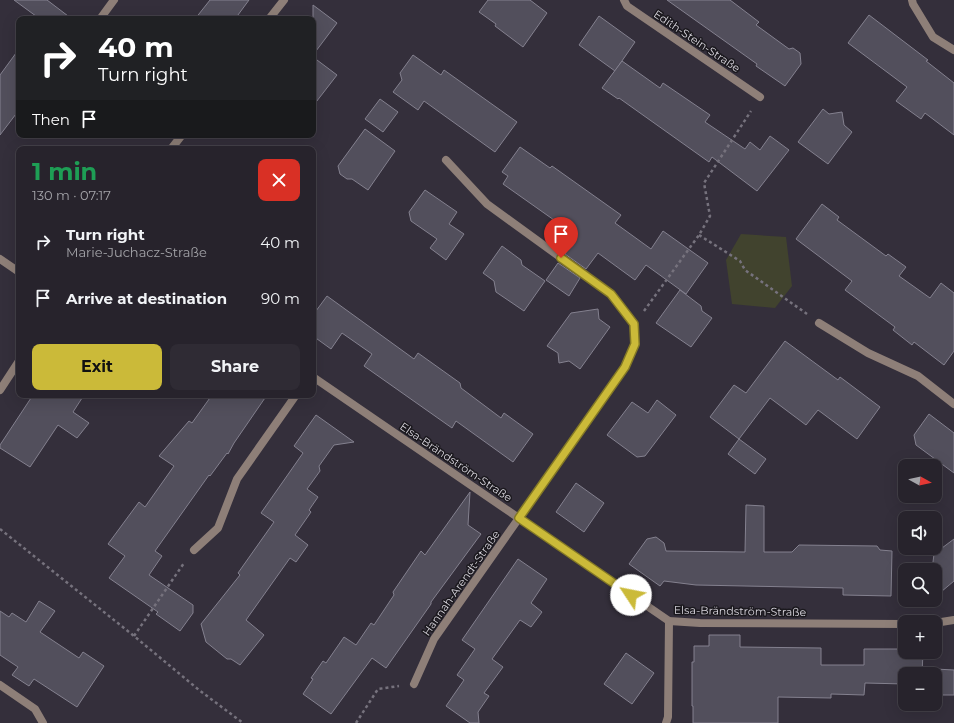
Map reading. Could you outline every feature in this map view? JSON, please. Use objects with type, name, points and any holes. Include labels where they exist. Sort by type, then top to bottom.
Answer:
[{"type":"street","points":[[102,16],[114,0]]},
{"type":"street","points":[[271,16],[284,0]]},
{"type":"street","name":"Edith-Stein-Straße","points":[[624,0],[627,6],[760,97]]},
{"type":"street","points":[[912,0],[933,36],[954,50]]},
{"type":"street","points":[[173,146],[180,138]]},
{"type":"street","points":[[446,160],[487,204],[611,294],[634,324]]},
{"type":"street","points":[[0,259],[16,270]]},
{"type":"street","points":[[819,323],[868,353],[918,376],[954,404]]},
{"type":"street","name":"Hannah-Arendt-Straße","points":[[414,684],[434,639],[625,367],[635,344],[634,324]]},
{"type":"street","points":[[0,390],[16,366]]},
{"type":"street","name":"Elsa-Brändström-Straße","points":[[316,380],[669,621],[708,623],[898,624]]},
{"type":"street","points":[[194,550],[218,528],[237,479],[294,398]]},
{"type":"street","points":[[942,621],[954,620]]},
{"type":"street","points":[[666,723],[668,717],[669,621]]},
{"type":"street","points":[[0,685],[35,708],[43,723]]},
{"type":"path","points":[[634,324],[699,235],[710,216],[704,183],[760,97]]},
{"type":"path","points":[[699,235],[740,262],[745,270],[819,323]]},
{"type":"path","points":[[0,529],[199,690],[243,723]]},
{"type":"path","points":[[134,636],[194,550]]},
{"type":"path","points":[[356,723],[378,689],[414,684]]},
{"type":"green space","points":[[741,234],[786,237],[792,286],[775,308],[732,304],[726,260]]},
{"type":"building","points":[[14,0],[47,0],[68,16],[36,16]]},
{"type":"building","points":[[210,0],[249,0],[237,16],[197,16]]},
{"type":"building","points":[[488,0],[530,0],[547,13],[523,47],[479,12]]},
{"type":"building","points":[[667,0],[730,0],[759,22],[756,25],[789,49],[793,48],[800,53],[801,64],[785,86],[756,66],[757,64]]},
{"type":"building","points":[[313,5],[337,23],[316,51],[316,16],[313,16]]},
{"type":"building","points":[[869,15],[928,60],[926,61],[954,83],[954,135],[925,113],[921,119],[896,101],[907,87],[848,43]]},
{"type":"building","points":[[599,16],[635,42],[615,71],[579,45]]},
{"type":"building","points":[[16,53],[16,114],[0,135],[0,75]]},
{"type":"building","points":[[413,55],[441,75],[444,70],[517,122],[495,152],[424,101],[418,110],[393,92],[402,80],[400,73]]},
{"type":"building","points":[[316,59],[337,75],[316,102]]},
{"type":"building","points":[[622,61],[660,88],[663,83],[710,115],[705,122],[745,149],[750,142],[760,150],[770,136],[789,150],[757,191],[712,157],[709,162],[619,98],[618,99],[602,88]]},
{"type":"building","points":[[380,99],[398,112],[383,132],[365,119]]},
{"type":"building","points":[[823,109],[829,114],[842,112],[844,125],[852,132],[828,164],[798,142]]},
{"type":"building","points":[[365,129],[395,151],[368,190],[352,179],[347,179],[340,174],[338,166]]},
{"type":"building","points":[[520,147],[550,168],[552,166],[621,215],[615,223],[651,249],[663,231],[708,263],[686,294],[646,265],[635,280],[598,253],[586,269],[565,254],[575,239],[553,221],[554,220],[503,184],[508,176],[502,172]]},
{"type":"building","points":[[425,190],[457,212],[449,224],[464,234],[446,260],[430,248],[437,239],[411,221],[409,212]]},
{"type":"building","points":[[822,204],[839,217],[837,220],[886,256],[888,254],[906,267],[899,276],[930,298],[941,283],[954,293],[954,351],[944,365],[914,342],[912,345],[893,330],[895,327],[845,290],[852,281],[796,239]]},
{"type":"building","points":[[502,246],[521,260],[522,265],[545,281],[524,311],[496,292],[494,281],[483,273]]},
{"type":"building","points":[[558,263],[580,278],[569,296],[546,280]]},
{"type":"building","points":[[680,290],[701,306],[702,311],[712,318],[691,347],[656,323]]},
{"type":"building","points":[[327,296],[414,359],[418,353],[460,383],[461,388],[501,418],[504,413],[533,434],[513,462],[456,421],[452,428],[364,366],[372,354],[342,333],[331,349],[316,338],[316,311]]},
{"type":"building","points":[[598,309],[599,319],[610,327],[580,369],[569,361],[559,363],[558,353],[547,346],[571,313]]},
{"type":"building","points":[[785,341],[838,380],[840,377],[880,407],[857,439],[818,410],[806,425],[770,398],[739,439],[710,417],[734,385],[746,393]]},
{"type":"building","points":[[31,398],[82,398],[73,412],[89,423],[77,438],[58,425],[30,467],[0,448],[0,445]]},
{"type":"building","points":[[210,398],[265,398],[228,454],[227,453],[210,476],[209,475],[155,551],[162,556],[149,575],[193,605],[193,613],[180,631],[156,614],[158,612],[109,578],[125,556],[108,544],[139,502],[145,507],[174,466],[159,456],[189,421],[192,423]]},
{"type":"building","points":[[657,400],[676,415],[645,456],[637,457],[607,435],[632,402],[648,413]]},
{"type":"building","points":[[929,414],[954,433],[954,473],[942,464],[942,459],[935,459],[916,445],[914,435]]},
{"type":"building","points":[[316,415],[354,442],[334,445],[319,466],[320,471],[307,489],[318,497],[309,510],[311,512],[295,535],[308,545],[296,562],[290,558],[246,620],[264,635],[240,665],[231,659],[227,659],[206,642],[201,624],[240,575],[238,573],[274,522],[261,513],[303,453],[294,446]]},
{"type":"building","points":[[739,439],[766,459],[755,474],[728,454]]},
{"type":"building","points":[[576,483],[604,503],[584,532],[556,512]]},
{"type":"building","points":[[470,492],[468,525],[481,534],[431,602],[386,668],[372,658],[331,714],[303,694],[313,679],[311,678],[323,661],[326,663],[344,637],[356,645],[371,623],[374,625],[394,595],[393,592],[421,551],[425,555]]},
{"type":"building","points":[[746,505],[764,506],[764,552],[792,552],[799,545],[877,546],[880,550],[892,551],[891,596],[843,595],[843,588],[696,585],[664,581],[660,586],[629,564],[647,539],[656,537],[664,543],[666,551],[745,552]]},
{"type":"building","points":[[954,539],[954,581],[942,591],[942,563],[933,563],[934,555],[942,555],[942,548]]},
{"type":"building","points":[[518,559],[547,579],[531,603],[542,612],[531,627],[520,620],[492,659],[503,667],[484,693],[489,696],[478,712],[479,723],[470,723],[446,706],[464,680],[457,675],[475,649],[462,640]]},
{"type":"building","points":[[39,601],[55,611],[40,632],[79,658],[83,652],[104,666],[77,707],[34,679],[29,686],[12,675],[18,667],[0,655],[0,611],[9,617],[12,613],[26,622]]},
{"type":"building","points":[[709,635],[740,635],[740,647],[821,648],[821,665],[864,665],[864,649],[898,649],[898,659],[923,659],[922,667],[898,667],[898,684],[865,683],[864,695],[831,694],[831,698],[778,697],[778,723],[693,723],[692,662],[694,662],[694,646],[709,646]]},
{"type":"building","points":[[626,653],[654,673],[632,704],[604,684]]},
{"type":"building","points":[[942,669],[954,670],[954,695],[942,695]]},
{"type":"route","points":[[561,258],[611,294],[634,324],[635,344],[625,367],[519,518],[631,595]]}]
